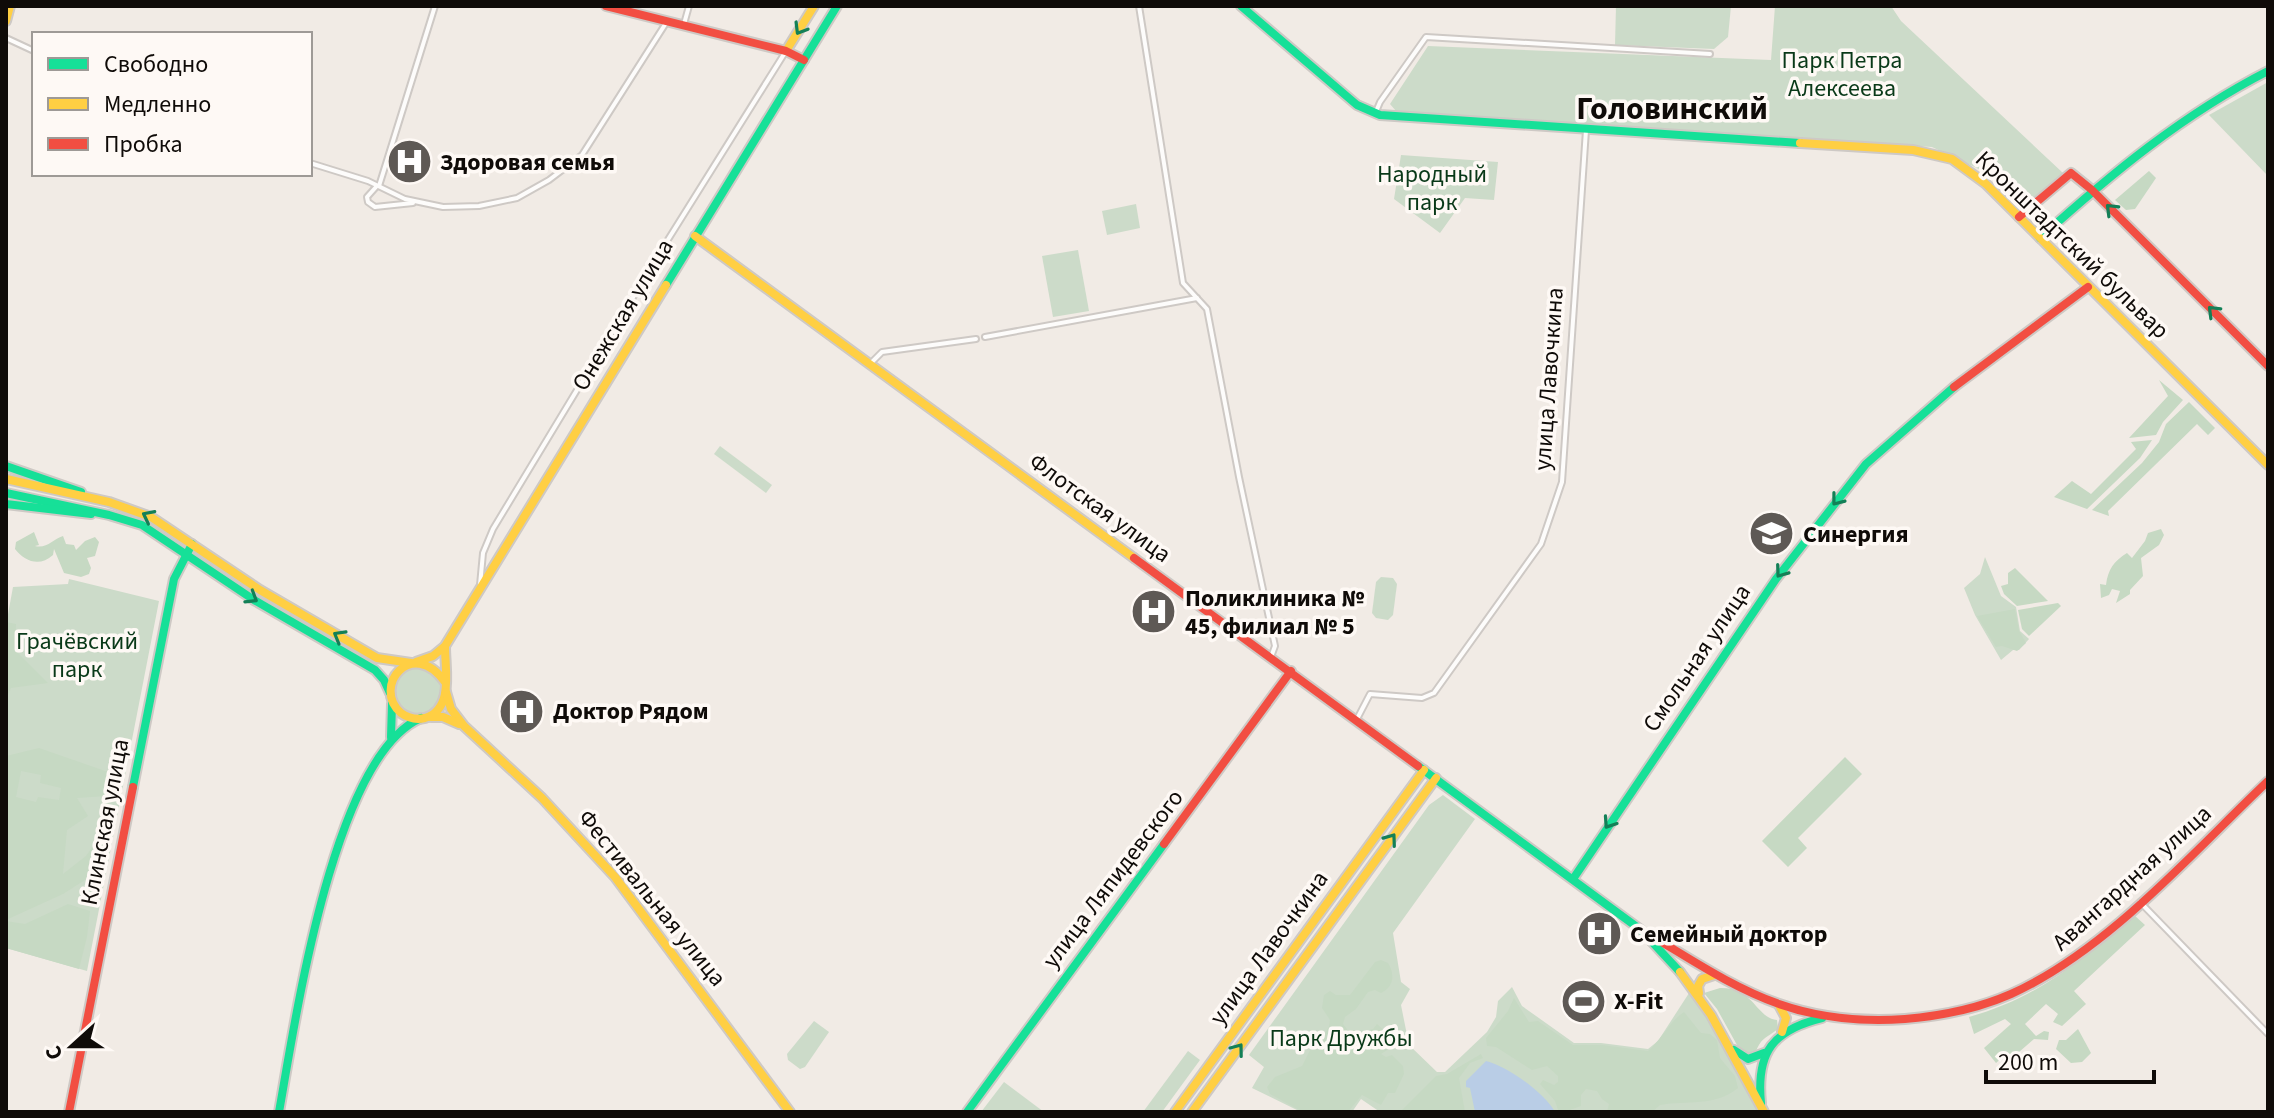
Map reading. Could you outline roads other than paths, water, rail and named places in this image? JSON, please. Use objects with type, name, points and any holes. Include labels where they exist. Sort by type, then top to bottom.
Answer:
[{"type":"main road","points":[[6,21],[10,6]]},
{"type":"main road","points":[[606,6],[786,51],[804,60]]},
{"type":"main road","points":[[786,51],[814,6]]},
{"type":"main road","name":"Онежская улица","points":[[414,663],[433,656],[445,646],[837,6]]},
{"type":"main road","name":"Кронштадтский бульвар","points":[[1241,6],[1357,105],[1375,114],[1913,150],[1952,159],[1974,174],[2019,217],[2268,465]]},
{"type":"main road","points":[[2040,238],[2092,190],[2164,132],[2268,71]]},
{"type":"main road","points":[[2019,217],[2071,173],[2092,190],[2268,366]]},
{"type":"main road","name":"Флотская улица","points":[[695,236],[1641,930],[1677,966],[1699,997],[1727,1041],[1763,1110]]},
{"type":"main road","name":"Смольная улица","points":[[1573,879],[1776,579],[1852,481],[1886,444],[1927,407],[2088,287]]},
{"type":"main road","points":[[6,466],[151,517],[260,590],[378,658],[434,667],[446,687]]},
{"type":"main road","points":[[6,479],[99,499]]},
{"type":"main road","points":[[6,493],[29,502],[122,518],[142,525],[254,600],[375,670],[384,680],[400,713],[424,718]]},
{"type":"main road","points":[[6,504],[29,502]]},
{"type":"main road","name":"Клинская улица","points":[[69,1112],[174,579],[192,544]]},
{"type":"main road","points":[[279,1112],[328,871],[346,821],[391,737],[404,725],[424,718],[441,707],[446,687],[445,646]]},
{"type":"main road","points":[[391,737],[394,675],[414,663]]},
{"type":"main road","name":"улица Ляпидевского","points":[[967,1112],[1291,671]]},
{"type":"main road","name":"Фестивальная улица","points":[[446,687],[451,709],[464,726],[542,798],[615,877],[790,1112]]},
{"type":"main road","name":"Фестивальная улица","points":[[424,718],[443,717],[464,726]]},
{"type":"main road","name":"улица Лавочкина","points":[[1175,1112],[1424,770]]},
{"type":"main road","name":"улица Лавочкина","points":[[1192,1112],[1436,778]]},
{"type":"main road","name":"Авангардная улица","points":[[1641,930],[1717,975],[1776,1003],[1826,1017],[1879,1020],[1920,1018],[1974,1008],[2004,998],[2077,958],[2268,781]]},
{"type":"main road","points":[[1699,997],[1699,982],[1717,975]]},
{"type":"main road","points":[[1776,1003],[1786,1018],[1778,1037]]},
{"type":"main road","name":"Авангардная улица","points":[[1763,1110],[1758,1076],[1767,1050],[1778,1037],[1797,1024],[1826,1017]]},
{"type":"main road","points":[[1727,1041],[1744,1059],[1755,1059],[1767,1050]]},
{"type":"street","points":[[417,202],[375,207],[367,197],[372,189],[379,186],[435,6]]},
{"type":"street","points":[[683,27],[689,6]]},
{"type":"street","points":[[1139,6],[1183,283],[1207,309],[1275,646],[1271,657]]},
{"type":"street","points":[[312,164],[417,202],[449,208],[508,202],[571,166],[598,133],[666,23]]},
{"type":"street","points":[[1375,114],[1380,102],[1426,37],[1710,54]]},
{"type":"street","points":[[6,38],[32,50]]},
{"type":"street","points":[[479,592],[483,553],[493,529],[786,51]]},
{"type":"street","name":"улица Лавочкина","points":[[1357,719],[1370,694],[1422,698],[1434,693],[1541,544],[1562,482],[1586,130]]},
{"type":"street","points":[[985,337],[1197,298]]},
{"type":"street","points":[[870,364],[882,352],[976,339]]},
{"type":"street","points":[[1355,865],[1359,862],[1364,864],[1366,873]]},
{"type":"street","points":[[2140,902],[2268,1034]]},
{"type":"water","points":[[1486,1061],[1525,1081],[1555,1112],[1475,1112],[1466,1081]]},
{"type":"place","name":"Здоровая семья","points":[[409,162]]},
{"type":"place","name":"Синергия","points":[[1772,534]]},
{"type":"place","name":"Поликлиника № 45, филиал № 5","points":[[1154,612]]},
{"type":"place","name":"Доктор Рядом","points":[[522,711]]},
{"type":"place","name":"Семейный доктор","points":[[1599,934]]},
{"type":"place","name":"X-Fit","points":[[1583,1001]]},
{"type":"district","name":"Головинский","points":[[1672,109]]},
{"type":"park label","name":"Парк Петра Алексеева","points":[[1842,74]]},
{"type":"park label","name":"Народный парк","points":[[1432,188]]},
{"type":"park label","name":"Грачёвский парк","points":[[77,655]]},
{"type":"park label","name":"Парк Дружбы","points":[[1341,1038]]}]
